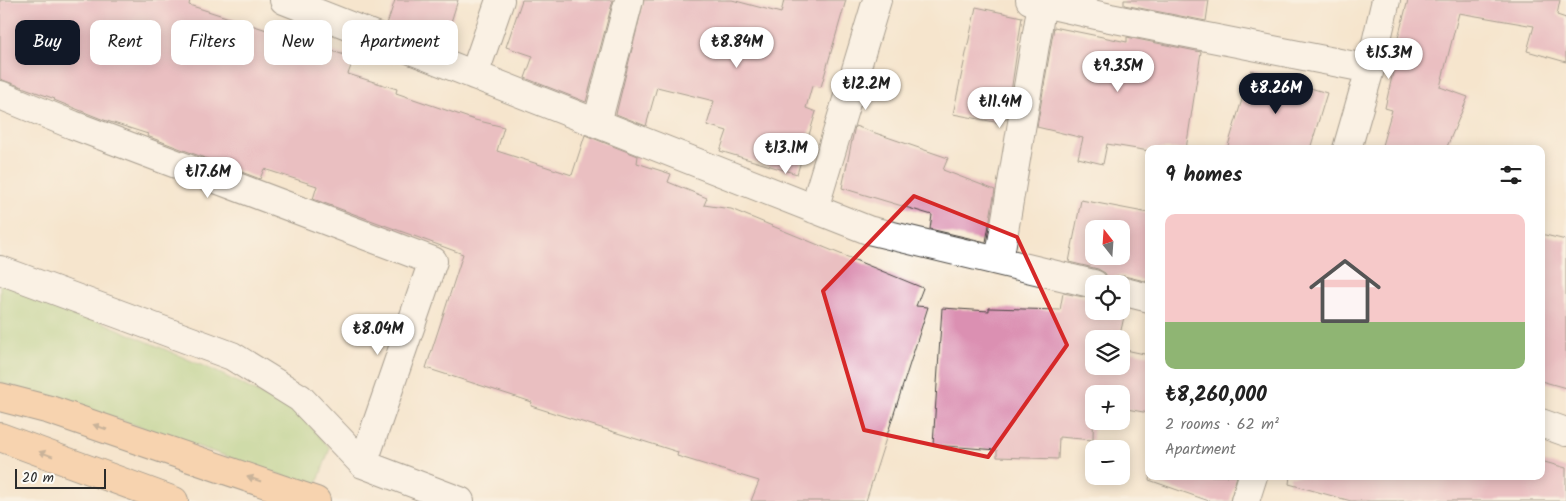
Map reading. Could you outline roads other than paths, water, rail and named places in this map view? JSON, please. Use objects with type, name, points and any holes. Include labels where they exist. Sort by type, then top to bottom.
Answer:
[{"type":"highway","points":[[0,398],[50,410],[316,501]]},
{"type":"highway","points":[[0,437],[174,501]]},
{"type":"street","points":[[284,0],[868,230],[1085,282]]},
{"type":"street","points":[[474,75],[500,0]]},
{"type":"street","points":[[597,123],[629,0]]},
{"type":"street","points":[[814,209],[877,0]]},
{"type":"street","points":[[1348,145],[1370,69],[1386,0]]},
{"type":"street","points":[[999,261],[1036,1],[1110,9],[1370,69]]},
{"type":"street","points":[[0,95],[73,125],[433,261],[362,464]]},
{"type":"street","points":[[0,270],[232,356],[300,398],[362,464],[460,501]]},
{"type":"street","points":[[1130,293],[1145,297]]},
{"type":"street","points":[[1545,424],[1566,432]]}]
